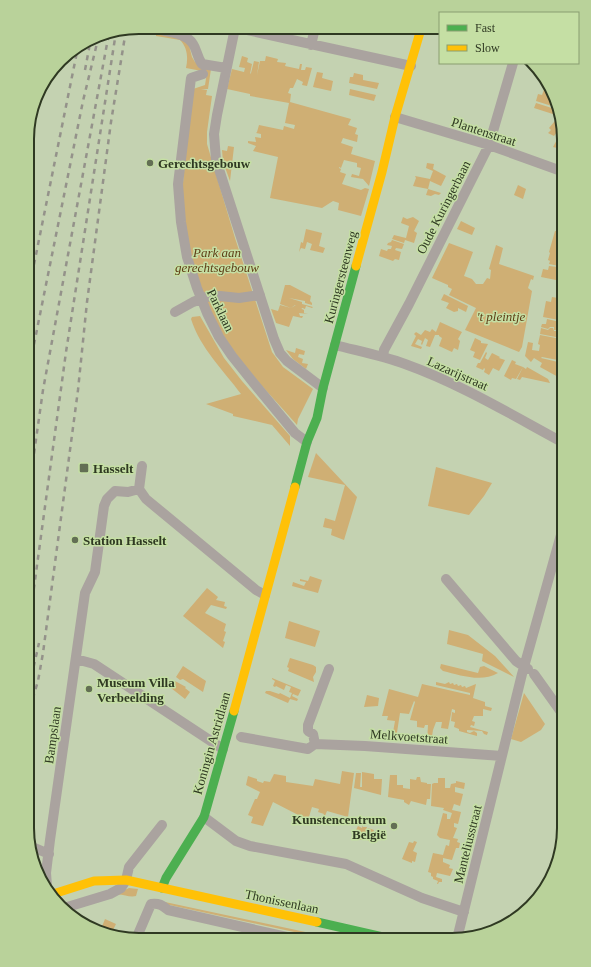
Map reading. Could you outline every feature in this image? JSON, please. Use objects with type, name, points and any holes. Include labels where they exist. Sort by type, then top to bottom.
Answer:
[{"type":"main road","name":"Kuringersteenweg","points":[[308,437],[314,426],[420,34]]},
{"type":"main road","name":"Koningin Astridlaan","points":[[162,888],[166,878],[204,817],[308,437]]},
{"type":"main road","name":"Thonissenlaan","points":[[57,893],[94,881],[126,880],[364,933]]},
{"type":"street","points":[[174,34],[185,36],[192,42],[202,64],[226,68]]},
{"type":"street","points":[[234,34],[226,68],[214,134],[216,160],[274,340],[280,353],[287,361],[323,388]]},
{"type":"street","points":[[262,34],[411,66]]},
{"type":"street","points":[[311,45],[314,34]]},
{"type":"street","name":"Oude Kuringerbaan","points":[[383,357],[384,350],[409,304],[489,145],[513,64]]},
{"type":"street","name":"Parklaan","points":[[203,74],[191,78],[178,184],[181,222],[187,257],[197,288],[219,337],[252,381],[295,433],[308,437]]},
{"type":"street","name":"Plantenstraat","points":[[398,118],[489,145],[557,169]]},
{"type":"street","points":[[175,312],[206,297],[220,296],[239,298],[260,295]]},
{"type":"street","name":"Lazarijstraat","points":[[335,345],[405,364],[480,396],[557,439]]},
{"type":"street","points":[[142,466],[139,489],[146,499],[256,590],[265,595]]},
{"type":"street","name":"Bampslaan","points":[[46,877],[85,593],[95,572],[104,506],[112,486],[128,492],[139,489]]},
{"type":"street","name":"Manteliusstraat","points":[[461,932],[464,912],[502,756],[529,670],[557,553]]},
{"type":"street","points":[[446,579],[516,661],[529,670],[557,707]]},
{"type":"street","points":[[76,659],[94,664],[223,749]]},
{"type":"street","points":[[315,744],[313,734],[308,731],[308,725],[329,669]]},
{"type":"street","name":"Melkvoetstraat","points":[[241,737],[308,749],[315,744],[502,756]]},
{"type":"street","points":[[204,817],[236,841],[250,846],[346,864],[422,898],[464,912]]},
{"type":"street","points":[[70,906],[110,894],[121,888],[126,880],[129,867],[162,825]]},
{"type":"street","points":[[36,848],[49,854]]},
{"type":"street","points":[[139,933],[151,904],[158,903],[168,910],[269,933]]},
{"type":"green space","name":"Park aan gerechtsgebouw","points":[[156,34],[162,34],[181,37],[189,45],[195,62],[211,69],[208,89],[201,89],[207,90],[206,95],[212,96],[207,132],[207,144],[235,238],[272,352],[283,367],[313,389],[298,419],[297,425],[253,376],[227,341],[216,323],[199,284],[188,242],[183,190],[193,89],[205,85],[207,72],[186,68],[187,54],[185,46],[180,40],[156,36]]},
{"type":"green space","points":[[242,56],[248,58],[247,62],[252,64],[250,74],[254,61],[259,62],[257,75],[260,61],[265,61],[266,56],[278,59],[277,62],[286,63],[285,66],[299,69],[300,64],[302,64],[301,70],[305,70],[306,67],[312,68],[307,86],[302,85],[303,82],[297,79],[293,88],[290,88],[288,93],[291,94],[290,102],[351,119],[348,125],[357,128],[355,134],[358,135],[357,142],[343,138],[341,143],[353,147],[351,154],[375,161],[369,186],[363,179],[351,177],[352,174],[359,176],[361,168],[357,167],[357,163],[344,160],[341,168],[339,167],[341,169],[340,172],[346,174],[342,184],[361,190],[365,188],[369,189],[361,216],[338,210],[339,203],[333,201],[322,208],[270,198],[278,157],[253,151],[256,146],[248,143],[248,141],[256,142],[255,137],[261,138],[261,134],[256,133],[259,125],[283,130],[284,126],[294,129],[295,125],[285,123],[289,103],[250,96],[250,94],[227,89],[232,69],[244,72],[245,68],[239,67]]},
{"type":"green space","points":[[317,72],[323,73],[322,78],[333,81],[331,91],[313,87]]},
{"type":"green space","points":[[354,73],[363,75],[363,80],[379,83],[377,89],[349,83],[350,77],[353,77]]},
{"type":"green space","points":[[350,89],[376,95],[374,101],[349,95]]},
{"type":"green space","points":[[544,89],[551,106],[536,101],[538,94],[542,95]]},
{"type":"green space","points":[[536,103],[552,108],[554,114],[534,108]]},
{"type":"green space","points":[[555,120],[557,133],[554,136],[548,133],[551,130],[549,128]]},
{"type":"green space","points":[[557,140],[557,148],[553,147]]},
{"type":"green space","points":[[228,146],[234,147],[230,181],[223,162],[222,150],[227,151]]},
{"type":"green space","points":[[427,163],[434,164],[433,169],[446,176],[441,186],[430,181],[428,189],[413,186],[416,178],[415,176],[430,179],[433,171],[426,168]]},
{"type":"green space","points":[[518,185],[526,189],[523,199],[514,195]]},
{"type":"green space","points":[[428,189],[441,193],[439,195],[426,195]]},
{"type":"green space","points":[[403,217],[407,219],[413,217],[419,221],[414,231],[417,233],[414,243],[405,240],[404,243],[392,239],[394,235],[406,238],[409,226],[401,223]]},
{"type":"green space","points":[[461,221],[475,228],[472,235],[457,229]]},
{"type":"green space","points":[[306,229],[322,233],[319,246],[325,248],[323,253],[310,250],[312,244],[307,242],[305,249],[301,248],[299,252],[301,242],[303,243]]},
{"type":"green space","points":[[555,231],[557,231],[557,266],[549,264],[550,261],[548,260]]},
{"type":"green space","points":[[392,240],[404,244],[402,249],[396,248],[395,250],[401,252],[399,260],[395,259],[393,261],[379,256],[381,249],[387,251],[388,249],[391,249],[392,246],[387,245]]},
{"type":"green space","name":"'t pleintje","points":[[449,243],[473,252],[464,276],[472,279],[476,284],[483,284],[487,278],[490,279],[491,270],[489,269],[496,245],[503,248],[499,264],[534,276],[533,280],[531,279],[528,288],[532,291],[522,347],[519,352],[465,330],[476,308],[449,295],[452,289],[448,287],[448,285],[432,278]]},
{"type":"green space","points":[[549,266],[557,267],[557,280],[541,277],[543,269],[548,270]]},
{"type":"green space","points":[[285,285],[290,285],[311,296],[310,301],[312,305],[305,303],[305,301],[289,298],[313,307],[306,306],[305,309],[295,305],[291,308],[280,304]]},
{"type":"green space","points":[[444,294],[468,306],[466,312],[458,308],[458,311],[454,312],[446,308],[449,303],[441,300]]},
{"type":"green space","points":[[552,297],[557,298],[557,320],[543,317],[546,301],[551,302]]},
{"type":"green space","points":[[280,305],[291,308],[296,305],[304,310],[304,313],[308,314],[299,313],[300,316],[303,316],[302,318],[293,316],[289,327],[276,323],[271,309],[278,311]]},
{"type":"green space","points":[[200,316],[224,358],[290,436],[290,446],[272,425],[233,416],[233,414],[206,404],[241,394],[200,340],[191,319],[192,317]]},
{"type":"green space","points":[[547,319],[557,321],[557,330],[554,330],[554,327],[550,327],[548,329],[541,327],[542,324],[546,324]]},
{"type":"green space","points":[[440,322],[462,332],[458,339],[460,341],[458,350],[454,348],[452,352],[439,346],[442,338],[439,335],[435,335],[430,347],[426,346],[428,340],[425,338],[422,345],[422,341],[418,339],[415,344],[422,347],[421,349],[411,346],[416,336],[414,334],[416,332],[421,335],[425,330],[430,332],[432,329],[436,332]]},
{"type":"green space","points":[[541,328],[548,330],[553,328],[554,331],[557,331],[557,337],[540,334]]},
{"type":"green space","points":[[540,335],[557,338],[557,360],[541,358],[557,362],[557,376],[540,367],[542,363],[534,358],[531,362],[525,356],[528,342],[533,343],[532,350],[539,351],[540,345],[538,344]]},
{"type":"green space","points":[[475,338],[481,341],[481,343],[488,344],[480,360],[473,357],[475,352],[470,350]]},
{"type":"green space","points":[[296,348],[305,351],[304,355],[299,354],[298,357],[303,359],[302,363],[308,364],[306,369],[293,359],[286,350],[295,353]]},
{"type":"green space","points":[[486,352],[485,358],[488,360],[492,353],[505,360],[499,371],[493,368],[489,375],[484,372],[484,368],[483,370],[476,367]]},
{"type":"green space","points":[[512,360],[516,362],[515,364],[523,367],[516,379],[512,378],[511,380],[504,376]]},
{"type":"green space","points":[[523,367],[526,369],[527,367],[548,379],[550,383],[522,377],[520,380],[517,379]]},
{"type":"green space","points":[[316,453],[357,497],[344,540],[331,535],[332,529],[323,527],[325,518],[335,521],[345,485],[308,477]]},
{"type":"green space","points":[[436,467],[492,483],[469,515],[428,506]]},
{"type":"green space","points":[[310,576],[322,580],[318,593],[292,586],[293,582],[304,586],[306,582],[300,581],[300,579],[308,581]]},
{"type":"green space","points":[[207,588],[218,597],[216,600],[225,602],[224,606],[227,607],[226,609],[211,605],[205,613],[226,624],[224,631],[226,632],[223,641],[225,642],[223,648],[183,616]]},
{"type":"green space","points":[[289,621],[320,631],[315,647],[285,638]]},
{"type":"green space","points":[[449,630],[468,635],[495,656],[514,677],[482,661],[483,654],[447,644]]},
{"type":"green space","points":[[290,658],[316,667],[316,672],[313,677],[314,682],[288,671],[289,668],[287,667]]},
{"type":"green space","points":[[441,664],[478,673],[480,667],[484,666],[498,673],[491,676],[478,678],[463,676],[443,671],[440,668]]},
{"type":"green space","points":[[183,666],[206,681],[203,692],[183,679],[180,680],[176,677]]},
{"type":"green space","points":[[272,678],[301,690],[298,696],[293,694],[292,696],[298,699],[297,701],[290,699],[288,703],[265,693],[266,691],[270,691],[280,693],[290,698],[292,693],[289,692],[291,687],[286,685],[284,690],[276,686],[275,687],[273,686],[275,681]]},
{"type":"green space","points":[[175,681],[186,687],[185,688],[190,692],[185,699],[171,688]]},
{"type":"green space","points":[[436,682],[445,684],[449,682],[450,684],[453,683],[454,685],[457,684],[458,686],[461,685],[462,687],[465,686],[466,688],[476,684],[473,698],[485,702],[485,706],[492,708],[491,711],[483,709],[483,716],[474,716],[472,721],[475,722],[474,726],[471,725],[470,727],[488,732],[487,735],[482,731],[467,730],[467,732],[470,733],[474,731],[477,733],[477,736],[459,731],[459,729],[454,727],[455,722],[451,721],[452,712],[455,713],[455,710],[452,709],[448,729],[441,728],[442,722],[436,722],[431,743],[427,743],[428,725],[425,725],[424,728],[417,727],[417,721],[410,720],[414,701],[409,714],[400,713],[396,739],[392,738],[395,721],[387,720],[388,716],[382,716],[389,689],[418,697],[422,684],[470,695],[470,693],[436,685]]},
{"type":"green space","points":[[524,693],[545,724],[541,730],[521,742],[511,739]]},
{"type":"green space","points":[[367,695],[379,698],[378,706],[364,707]]},
{"type":"green space","points":[[342,771],[354,773],[348,817],[327,811],[323,821],[319,819],[322,819],[324,814],[318,812],[319,809],[312,807],[308,820],[273,802],[263,826],[251,823],[253,817],[248,815],[260,792],[246,785],[248,776],[263,783],[264,781],[270,782],[274,774],[286,776],[286,782],[313,786],[315,779],[340,784]]},
{"type":"green space","points":[[362,772],[374,774],[374,779],[382,779],[381,795],[354,788],[356,773],[361,773],[360,787],[362,787]]},
{"type":"green space","points":[[390,775],[397,775],[397,785],[403,785],[403,788],[410,789],[410,779],[416,780],[417,777],[420,777],[421,782],[431,784],[430,799],[427,799],[426,805],[411,801],[409,805],[404,802],[404,800],[388,797]]},
{"type":"green space","points":[[438,778],[445,778],[445,788],[450,788],[451,784],[456,783],[456,781],[465,783],[464,789],[455,787],[455,792],[463,794],[460,806],[454,804],[452,810],[461,812],[458,824],[454,823],[454,827],[457,828],[453,838],[458,839],[457,842],[460,843],[459,848],[456,848],[452,860],[443,858],[443,862],[450,865],[449,868],[453,869],[450,876],[437,873],[436,877],[442,879],[442,882],[437,884],[438,881],[433,879],[431,873],[428,872],[433,853],[443,855],[446,845],[449,846],[450,840],[440,838],[437,835],[443,813],[447,814],[447,819],[450,819],[452,813],[443,810],[444,808],[431,806],[432,784],[438,783]]},
{"type":"green space","points":[[363,825],[363,827],[367,827],[365,835],[368,828],[374,830],[370,841],[364,839],[365,837],[363,836],[362,840],[355,838],[355,832],[358,826],[362,828]]},
{"type":"green space","points":[[414,841],[417,842],[413,851],[417,853],[415,862],[412,861],[412,863],[402,859],[409,842],[413,843]]},
{"type":"green space","points":[[129,888],[138,889],[136,896],[114,895]]},
{"type":"green space","points":[[165,902],[310,933],[299,933],[165,904]]},
{"type":"green space","points":[[105,919],[116,924],[113,929],[102,926]]},
{"type":"railway","points":[[34,694],[43,653],[78,390],[87,302],[111,122],[125,35]]},
{"type":"railway","points":[[34,587],[66,352],[115,37]]},
{"type":"railway","points":[[34,454],[43,390],[108,39]]},
{"type":"railway","points":[[34,344],[83,101],[97,43]]},
{"type":"railway","points":[[85,70],[89,46]]},
{"type":"railway","points":[[34,264],[76,55]]},
{"type":"railway","points":[[34,665],[39,643]]},
{"type":"traffic: fast","points":[[295,487],[307,442],[317,418],[323,388],[356,266]]},
{"type":"traffic: fast","points":[[162,888],[166,878],[204,817],[234,711]]},
{"type":"traffic: fast","points":[[317,922],[365,933]]},
{"type":"traffic: slow","points":[[356,266],[382,172],[395,117],[420,34]]},
{"type":"traffic: slow","points":[[234,711],[295,487]]},
{"type":"traffic: slow","points":[[57,893],[94,881],[126,880],[317,922]]},
{"type":"place","name":"Gerechtsgebouw","points":[[150,163]]},
{"type":"place","name":"Hasselt","points":[[84,468]]},
{"type":"place","name":"Station Hasselt","points":[[75,540]]},
{"type":"place","name":"Museum Villa Verbeelding","points":[[89,689]]},
{"type":"place","name":"Kunstencentrum België","points":[[394,826]]}]
